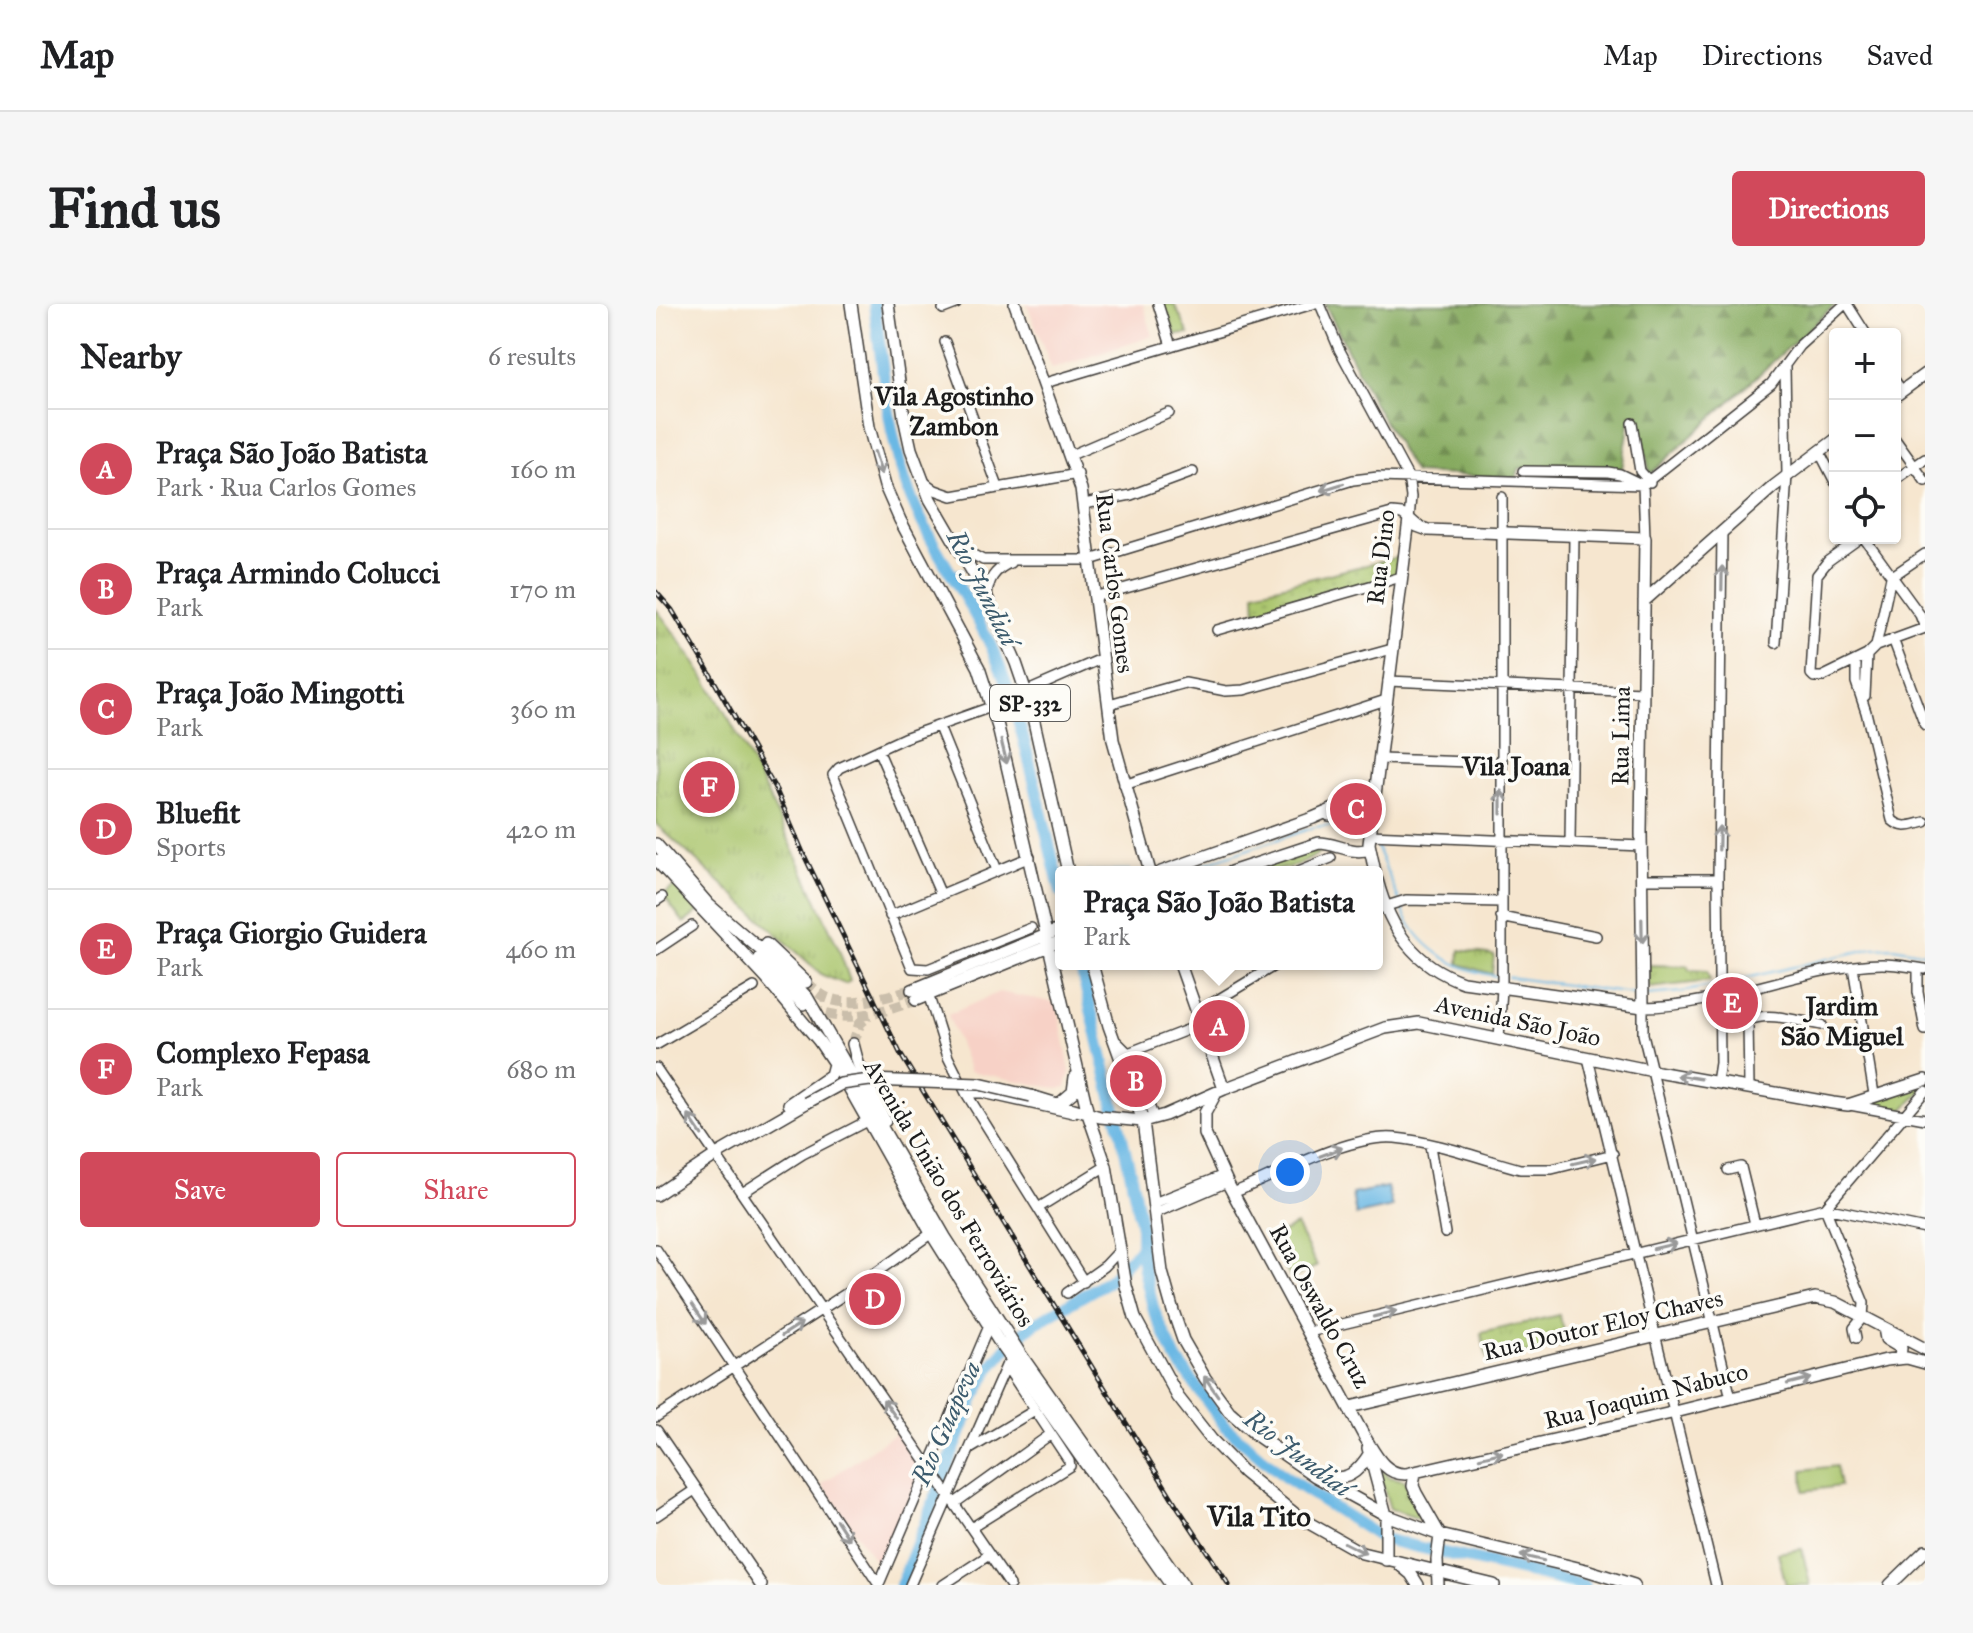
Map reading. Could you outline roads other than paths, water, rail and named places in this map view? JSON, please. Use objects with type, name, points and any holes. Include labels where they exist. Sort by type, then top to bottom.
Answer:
[{"type":"main road","name":"SP-332","points":[[851,304],[869,427],[885,486],[979,668],[994,706],[1030,857],[1055,938]]},
{"type":"main road","name":"SP-332","points":[[888,304],[904,417],[922,481],[987,597],[1016,663],[1066,866]]},
{"type":"main road","name":"Rua Carlos Gomes","points":[[1015,304],[1078,474],[1113,740],[1148,866]]},
{"type":"main road","points":[[1901,388],[1925,374]]},
{"type":"main road","points":[[1644,601],[1787,475],[1829,444]]},
{"type":"main road","points":[[1409,519],[1424,530],[1645,538]]},
{"type":"main road","name":"Rua Dino","points":[[1369,838],[1409,519]]},
{"type":"main road","name":"Rua Lima","points":[[1643,1004],[1645,538]]},
{"type":"main road","points":[[1178,866],[1313,818],[1375,791]]},
{"type":"main road","points":[[1313,818],[1348,816],[1369,838],[1371,866]]},
{"type":"main road","points":[[1247,866],[1304,845],[1319,843],[1360,852],[1369,838]]},
{"type":"main road","name":"Avenida União dos Ferroviários","points":[[656,844],[703,896],[807,997],[910,1177],[935,1230],[989,1326],[1002,1336]]},
{"type":"main road","points":[[1338,845],[1366,866]]},
{"type":"main road","name":"Avenida União dos Ferroviários","points":[[656,860],[798,1013],[834,1064],[1013,1358],[1171,1585]]},
{"type":"main road","points":[[703,896],[762,940],[806,982]]},
{"type":"main road","points":[[1385,906],[1405,943],[1426,964],[1444,975],[1463,982],[1502,984],[1643,1004]]},
{"type":"main road","points":[[715,924],[728,930],[759,958],[803,1004]]},
{"type":"main road","points":[[914,995],[1055,938]]},
{"type":"main road","name":"SP-332","points":[[1060,970],[1074,1056],[1088,1114],[1106,1166],[1126,1286],[1135,1318],[1178,1397],[1211,1439],[1243,1472],[1300,1518],[1362,1553],[1436,1565],[1494,1585]]},
{"type":"main road","points":[[1094,970],[1109,1026],[1142,1117],[1162,1272],[1173,1311],[1183,1340],[1229,1411],[1256,1435],[1386,1521],[1440,1537],[1586,1570],[1634,1585]]},
{"type":"main road","points":[[1182,970],[1220,1091]]},
{"type":"main road","name":"Avenida São João","points":[[775,1119],[841,1084],[870,1080],[979,1084],[1100,1117],[1165,1115],[1385,1028],[1419,1023],[1653,1071],[1848,1105]]},
{"type":"main road","points":[[853,1044],[858,1063],[910,1177]]},
{"type":"main road","points":[[1059,1104],[1075,1086],[1074,1056]]},
{"type":"main road","points":[[656,1195],[775,1119],[788,1105],[831,1075],[834,1064]]},
{"type":"main road","points":[[1848,1105],[1874,1094],[1922,1087]]},
{"type":"main road","name":"Rua Oswaldo Cruz","points":[[1220,1091],[1205,1113],[1205,1134],[1225,1178],[1364,1436],[1389,1471],[1398,1475],[1415,1472]]},
{"type":"main road","name":"Rua Doutor Eloy Chaves","points":[[1350,1407],[1815,1298],[1835,1302],[1925,1350]]},
{"type":"main road","points":[[1884,1328],[1886,1339],[1901,1348],[1904,1358]]},
{"type":"main road","points":[[1904,1358],[1909,1350],[1925,1350]]},
{"type":"main road","name":"Avenida União dos Ferroviários","points":[[1013,1358],[1183,1585]]},
{"type":"main road","points":[[1904,1358],[1925,1363]]},
{"type":"main road","name":"Rua Joaquim Nabuco","points":[[1415,1472],[1904,1358]]},
{"type":"main road","points":[[656,1431],[761,1585]]},
{"type":"main road","points":[[1364,1436],[1386,1521],[1389,1557],[1411,1574],[1418,1585]]},
{"type":"main road","points":[[1315,1476],[1342,1479],[1357,1473],[1370,1453]]},
{"type":"main road","points":[[1415,1472],[1413,1486],[1440,1537],[1436,1565],[1438,1585]]},
{"type":"main road","points":[[1890,1585],[1925,1551]]},
{"type":"street","points":[[943,309],[956,304]]},
{"type":"street","points":[[1158,304],[1171,346]]},
{"type":"street","points":[[1045,383],[1313,304]]},
{"type":"street","name":"Rua Dino","points":[[1320,304],[1339,349],[1408,477],[1411,497],[1409,519]]},
{"type":"street","points":[[957,546],[975,558],[989,560],[1090,560],[1353,480],[1408,477],[1628,487],[1647,484],[1771,384],[1799,346],[1846,304],[1862,328]]},
{"type":"street","points":[[945,342],[998,487]]},
{"type":"street","points":[[1776,643],[1787,475],[1785,367]]},
{"type":"street","points":[[1071,455],[1169,413]]},
{"type":"street","name":"Rua Lima","points":[[1632,423],[1640,471],[1647,484],[1645,538]]},
{"type":"street","points":[[1901,447],[1925,481]]},
{"type":"street","points":[[1819,451],[1830,472]]},
{"type":"street","points":[[1901,476],[1925,459]]},
{"type":"street","points":[[1523,471],[1608,472],[1647,484]]},
{"type":"street","points":[[1084,504],[1131,495],[1193,472]]},
{"type":"street","points":[[922,481],[952,496],[1078,474]]},
{"type":"street","points":[[939,515],[941,506],[952,496]]},
{"type":"street","points":[[1499,1040],[1502,984],[1502,497]]},
{"type":"street","points":[[1094,597],[1392,513],[1409,519]]},
{"type":"street","points":[[1717,1082],[1720,1063],[1718,879],[1722,531]]},
{"type":"street","points":[[1570,843],[1574,536]]},
{"type":"street","points":[[1853,544],[1828,561],[1817,575],[1811,674],[1818,678],[1867,655],[1876,646],[1925,628],[1920,615],[1866,544]]},
{"type":"street","points":[[1876,646],[1891,577],[1925,554]]},
{"type":"street","points":[[987,597],[989,560]]},
{"type":"street","points":[[988,583],[995,572],[1012,562]]},
{"type":"street","points":[[1217,630],[1401,577]]},
{"type":"street","points":[[1893,639],[1925,725]]},
{"type":"street","points":[[1109,704],[1185,683],[1226,691],[1244,690],[1392,649]]},
{"type":"street","points":[[1866,712],[1864,685],[1867,655]]},
{"type":"street","points":[[1031,928],[928,969],[919,970],[908,963],[833,775],[839,768],[904,738],[994,706],[1101,659]]},
{"type":"street","points":[[1856,661],[1856,682],[1892,820],[1905,827],[1925,822]]},
{"type":"street","points":[[1388,681],[1643,692]]},
{"type":"street","points":[[1124,785],[1386,700]]},
{"type":"street","points":[[939,727],[997,870]]},
{"type":"street","points":[[879,752],[941,895]]},
{"type":"street","points":[[1380,759],[1501,763]]},
{"type":"street","points":[[1369,838],[1642,846]]},
{"type":"street","points":[[890,916],[1030,857]]},
{"type":"street","points":[[1311,866],[1331,858]]},
{"type":"street","points":[[1642,879],[1718,879]]},
{"type":"street","points":[[1385,906],[1406,900],[1501,902]]},
{"type":"street","points":[[1501,917],[1596,936]]},
{"type":"street","points":[[656,950],[692,926]]},
{"type":"street","points":[[1731,1398],[1643,1034],[1643,1004],[1880,964],[1922,969],[1918,992],[1925,1030]]},
{"type":"street","points":[[1853,967],[1874,1094]]},
{"type":"street","points":[[1128,1053],[1198,1019],[1268,970]]},
{"type":"street","points":[[656,1045],[754,987]]},
{"type":"street","points":[[930,1000],[948,1057],[966,1093],[1084,1282]]},
{"type":"street","points":[[1749,1088],[1748,1021],[1754,1017],[1771,1017],[1822,1025]]},
{"type":"street","points":[[1109,1026],[1118,1043],[1128,1053],[1142,1117]]},
{"type":"street","points":[[1588,1058],[1716,1585]]},
{"type":"street","points":[[656,1068],[950,1496],[1006,1584]]},
{"type":"street","points":[[1825,1208],[1906,1116],[1922,1087]]},
{"type":"street","name":"Avenida São João","points":[[966,1093],[983,1093],[1045,1108],[1088,1114]]},
{"type":"street","name":"Avenida São João","points":[[1848,1105],[1925,1119]]},
{"type":"street","points":[[742,1193],[803,1154],[867,1121]]},
{"type":"street","points":[[1233,1193],[1365,1141],[1394,1138],[1520,1169],[1552,1169],[1613,1154]]},
{"type":"street","points":[[1430,1146],[1445,1233]]},
{"type":"street","points":[[1038,1208],[1106,1166]]},
{"type":"street","points":[[1728,1170],[1741,1167],[1755,1224]]},
{"type":"street","points":[[1155,1208],[1225,1178]]},
{"type":"street","points":[[1825,1208],[1864,1303],[1863,1317],[1854,1328],[1856,1338]]},
{"type":"street","points":[[1309,1332],[1825,1208],[1925,1229]]},
{"type":"street","points":[[656,1417],[822,1310],[935,1230]]},
{"type":"street","points":[[656,1249],[879,1585]]},
{"type":"street","points":[[1067,1293],[1121,1256]]},
{"type":"street","points":[[879,1585],[932,1470],[989,1326]]},
{"type":"street","points":[[971,1528],[1067,1469],[1069,1461],[1035,1410],[1013,1358]]},
{"type":"street","points":[[910,1585],[1013,1358]]},
{"type":"street","points":[[970,1449],[1035,1410]]},
{"type":"street","points":[[950,1496],[1051,1434]]},
{"type":"street","points":[[656,1516],[696,1489]]},
{"type":"street","points":[[943,1585],[989,1555]]},
{"type":"water","points":[[1387,1187],[1392,1207],[1356,1215],[1352,1194]]},
{"type":"waterway","name":"Rio Jundiaí","points":[[874,304],[886,398],[908,490],[926,530],[981,626],[1003,675],[1023,736],[1055,867]]},
{"type":"waterway","points":[[948,572],[963,569]]},
{"type":"waterway","points":[[1198,866],[1315,827],[1344,824],[1364,834]]},
{"type":"waterway","points":[[1375,843],[1399,900]]},
{"type":"waterway","points":[[1401,906],[1417,933],[1439,954],[1466,968],[1497,976]]},
{"type":"waterway","points":[[1721,984],[1873,948],[1894,947],[1925,953]]},
{"type":"waterway","name":"Rio Jundiaí","points":[[1081,970],[1130,1171],[1141,1227],[1144,1270],[1154,1311],[1175,1357],[1225,1426],[1285,1477],[1383,1539],[1584,1585]]},
{"type":"waterway","points":[[1508,977],[1640,995]]},
{"type":"waterway","points":[[1646,995],[1715,985]]},
{"type":"waterway","name":"Rio Guapeva","points":[[901,1585],[974,1398],[990,1368],[1014,1340],[1034,1324],[1110,1280],[1141,1247]]},
{"type":"tunnel","points":[[806,982],[827,998],[848,1002],[912,990]]},
{"type":"tunnel","points":[[811,1008],[837,1016],[851,1016],[916,1000]]},
{"type":"tunnel","points":[[853,1044],[860,1023],[869,1016]]},
{"type":"railway","points":[[656,592],[672,610],[776,790],[804,855],[901,1055],[1177,1506],[1229,1585]]},
{"type":"place","name":"Complexo Fepasa","points":[[709,787]]},
{"type":"place","name":"Praça João Mingotti","points":[[1356,809]]},
{"type":"place","name":"Praça Giorgio Guidera","points":[[1732,1003]]},
{"type":"place","name":"Praça São João Batista","points":[[1219,1026]]},
{"type":"place","name":"Praça Armindo Colucci","points":[[1136,1081]]},
{"type":"place","name":"Bluefit","points":[[875,1299]]},
{"type":"district","name":"Vila Agostinho Zambon","points":[[954,411]]},
{"type":"district","name":"Vila Joana","points":[[1516,766]]},
{"type":"district","name":"Jardim São Miguel","points":[[1842,1021]]},
{"type":"district","name":"Vila Tito","points":[[1259,1516]]}]
